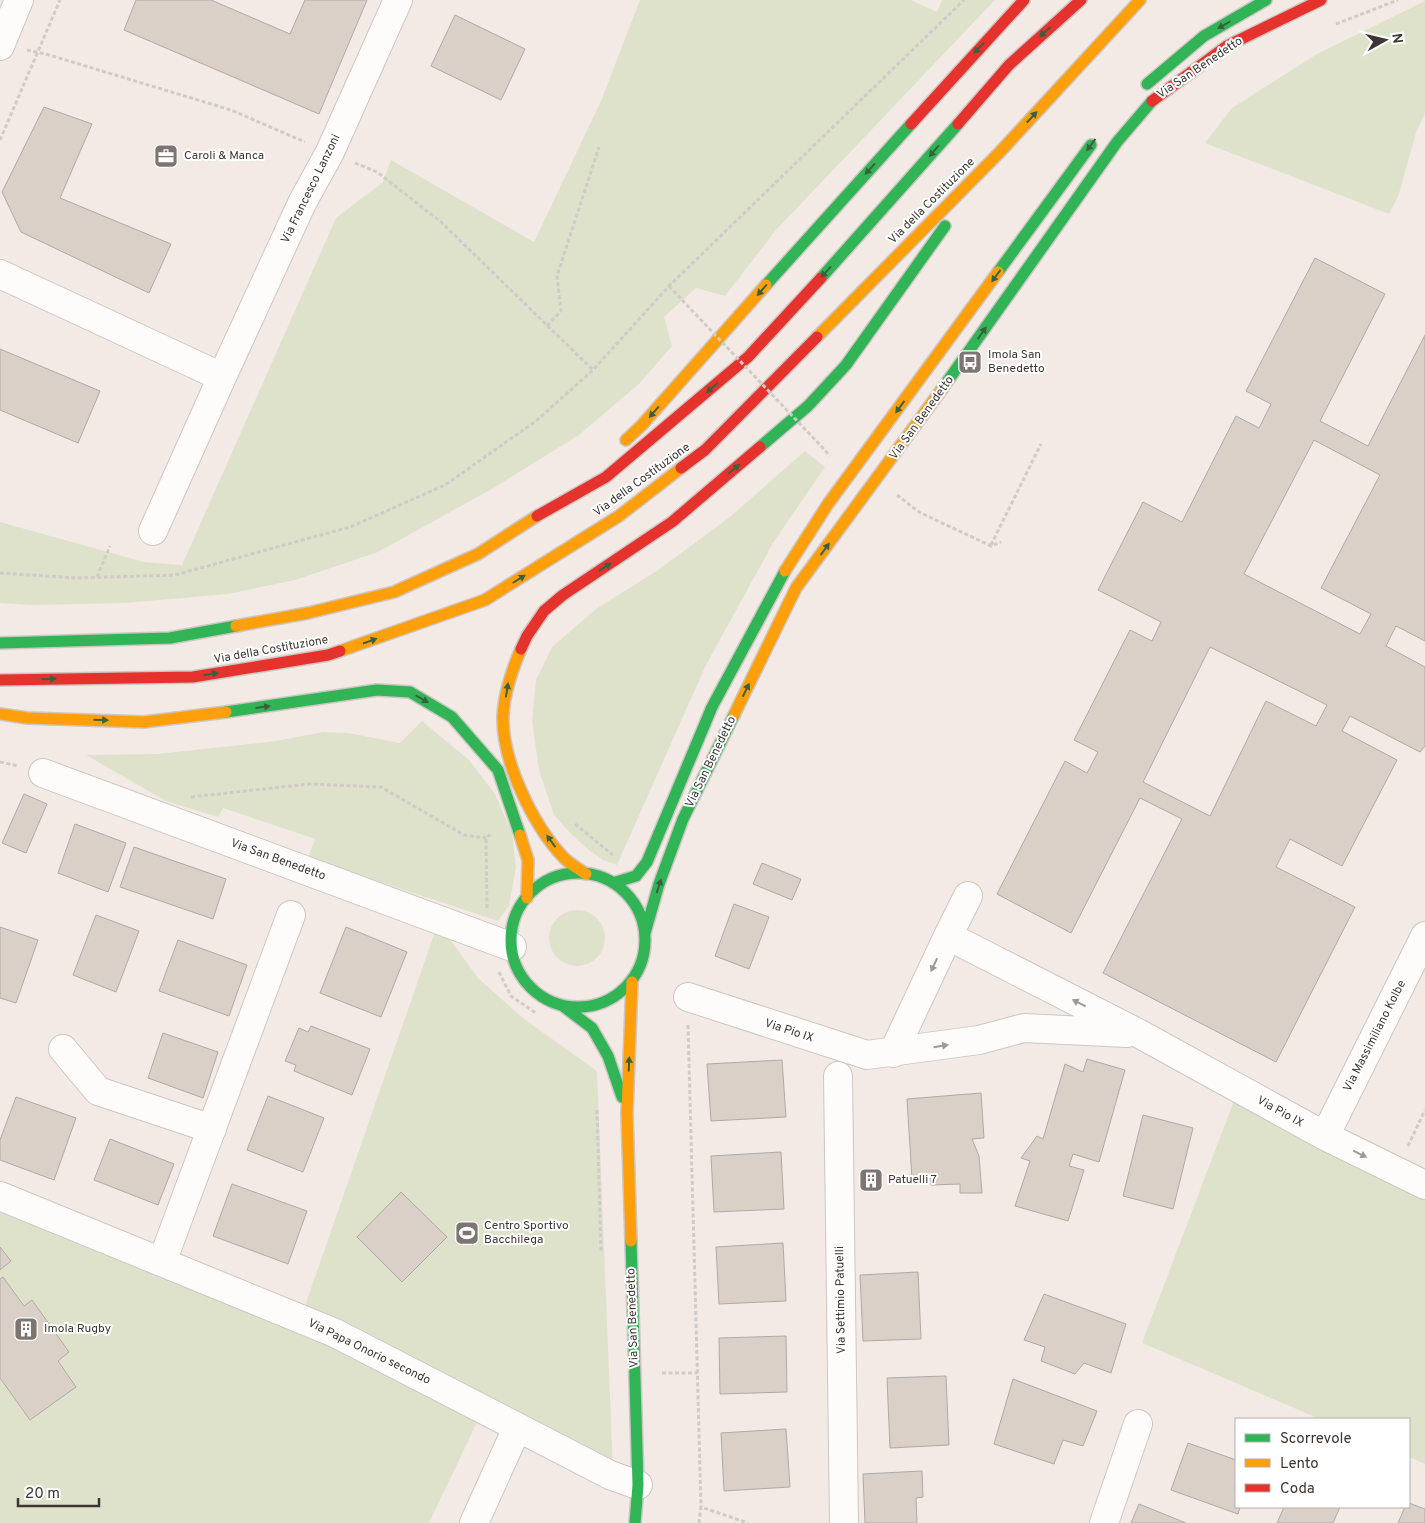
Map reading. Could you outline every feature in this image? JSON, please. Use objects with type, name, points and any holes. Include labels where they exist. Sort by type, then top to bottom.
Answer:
[{"type":"main road","points":[[620,444],[642,426],[1024,0]]},
{"type":"main road","name":"Via della Costituzione","points":[[0,643],[170,638],[308,613],[394,592],[478,554],[540,514],[606,477],[748,357],[873,221],[1009,65],[1081,0]]},
{"type":"main road","name":"Via della Costituzione","points":[[0,680],[194,676],[328,655],[485,600],[619,516],[705,450],[999,153],[1140,0]]},
{"type":"main road","name":"Via San Benedetto","points":[[1137,92],[1204,36],[1266,0]]},
{"type":"main road","name":"Via San Benedetto","points":[[563,1006],[582,1008],[601,1004],[618,995],[632,982],[640,967],[645,950],[645,933],[659,884],[683,819],[796,588],[957,369],[1117,142],[1153,100],[1227,46],[1321,0]]},
{"type":"main road","name":"Via San Benedetto","points":[[613,883],[636,876],[647,862],[712,706],[774,587],[828,504],[1098,135]]},
{"type":"main road","points":[[586,874],[566,860],[553,845],[530,811],[508,753],[503,716],[509,678],[527,636],[544,612],[563,595],[672,522],[808,406],[846,365],[999,153]]},
{"type":"main road","points":[[540,514],[584,476]]},
{"type":"main road","points":[[0,714],[27,718],[144,722],[285,705],[378,690],[410,692],[452,717],[498,770],[528,860],[527,898]]},
{"type":"main road","name":"Via San Benedetto","points":[[627,1113],[608,1056],[592,1028],[563,1006],[544,998],[528,985],[517,967],[512,947],[512,929],[518,913],[527,898],[539,886],[554,878],[570,874],[586,874],[613,883],[629,896],[636,908],[645,933]]},
{"type":"main road","name":"Via San Benedetto","points":[[632,982],[627,1113],[638,1485],[635,1523]]},
{"type":"street","points":[[0,46],[19,0]]},
{"type":"street","name":"Via Francesco Lanzoni","points":[[154,532],[222,377],[302,203],[330,152],[398,0]]},
{"type":"street","points":[[0,274],[222,377]]},
{"type":"street","name":"Via San Benedetto","points":[[43,773],[512,947]]},
{"type":"street","points":[[893,1053],[968,896]]},
{"type":"street","points":[[162,1262],[291,915]]},
{"type":"street","name":"Via Pio IX","points":[[948,936],[1138,1033],[1325,1136],[1425,1186]]},
{"type":"street","name":"Via Massimiliano Kolbe","points":[[1325,1136],[1425,936]]},
{"type":"street","name":"Via Pio IX","points":[[688,998],[866,1055],[893,1053],[979,1040],[1024,1028],[1138,1033]]},
{"type":"street","points":[[63,1049],[98,1091],[212,1129]]},
{"type":"street","name":"Via Settimio Patuelli","points":[[838,1076],[844,1523]]},
{"type":"street","name":"Via Papa Onorio secondo","points":[[0,1196],[335,1333],[610,1475],[638,1485]]},
{"type":"street","points":[[1104,1523],[1138,1424]]},
{"type":"street","points":[[474,1523],[517,1428]]},
{"type":"path","points":[[0,140],[60,0]]},
{"type":"path","points":[[0,573],[97,577],[175,575],[350,528],[445,485],[536,421],[593,370],[669,286],[964,0]]},
{"type":"path","points":[[1327,28],[1398,0]]},
{"type":"path","points":[[547,326],[561,311],[557,276],[599,147]]},
{"type":"path","points":[[669,286],[821,446]]},
{"type":"path","points":[[991,546],[1041,444]]},
{"type":"path","points":[[897,495],[919,512],[991,546],[1001,542]]},
{"type":"path","points":[[97,577],[110,546]]},
{"type":"path","points":[[0,762],[43,773]]},
{"type":"path","points":[[182,796],[192,798],[309,784],[381,787],[464,835],[486,838]]},
{"type":"path","points":[[1396,1171],[1425,1110]]},
{"type":"path","points":[[699,1523],[701,1507],[748,1523]]},
{"type":"green space","points":[[640,0],[911,0],[937,12],[942,0],[995,0],[776,230],[725,296],[696,288],[664,317],[672,346],[640,383],[579,435],[490,490],[378,552],[295,580],[228,594],[126,603],[33,605],[0,603],[0,522],[144,562],[182,565],[336,218],[383,182],[391,160],[534,242],[601,101]]},
{"type":"green space","points":[[1425,1],[1425,113],[1416,133],[1398,197],[1389,214],[1205,143],[1232,108],[1317,54]]},
{"type":"green space","points":[[805,451],[825,467],[773,543],[706,665],[617,865],[603,860],[571,834],[554,815],[539,770],[532,721],[536,680],[552,647],[596,609],[658,570],[730,517]]},
{"type":"green space","points":[[422,721],[469,760],[495,794],[512,833],[516,867],[509,906],[498,921],[308,858],[315,839],[223,808],[218,817],[166,801],[86,755],[157,754],[276,741],[323,732],[348,733],[400,743]]},
{"type":"green space","points":[[577,910],[592,915],[600,923],[605,938],[600,953],[592,961],[577,966],[562,961],[554,953],[549,938],[554,923],[562,915]]},
{"type":"green space","name":"Centro Sportivo Bacchilega","points":[[438,923],[478,978],[524,1019],[597,1071],[613,1472],[482,1412],[429,1523],[0,1523],[0,1197],[298,1326]]},
{"type":"green space","points":[[1238,1090],[1425,1188],[1425,1464],[1410,1457],[1410,1418],[1318,1418],[1142,1343]]},
{"type":"building","points":[[136,0],[211,0],[290,34],[305,0],[367,0],[319,114],[124,30]]},
{"type":"building","points":[[455,15],[525,49],[501,100],[431,66]]},
{"type":"building","points":[[44,107],[92,124],[60,198],[171,244],[149,293],[21,232],[2,192]]},
{"type":"building","points":[[1315,258],[1385,294],[1320,421],[1368,446],[1425,335],[1425,641],[1396,626],[1386,646],[1425,667],[1425,746],[1420,752],[1350,716],[1342,731],[1397,760],[1342,866],[1290,839],[1276,867],[1355,907],[1276,1062],[1103,973],[1182,819],[1140,798],[1071,933],[997,894],[1065,761],[1087,773],[1098,752],[1074,740],[1130,630],[1152,641],[1161,622],[1098,590],[1143,502],[1182,522],[1236,416],[1259,428],[1271,404],[1246,391]],"holes":[[[1314,440],[1380,475],[1321,588],[1371,614],[1360,634],[1244,574]],[[1210,647],[1327,705],[1316,726],[1266,701],[1210,816],[1143,782]]]},
{"type":"building","points":[[0,349],[100,391],[78,443],[0,410]]},
{"type":"building","points":[[24,794],[47,804],[26,853],[2,843]]},
{"type":"building","points":[[75,824],[126,843],[108,892],[58,873]]},
{"type":"building","points":[[134,847],[226,879],[213,919],[120,887]]},
{"type":"building","points":[[762,863],[801,879],[792,900],[753,884]]},
{"type":"building","points":[[734,904],[769,917],[749,969],[715,956]]},
{"type":"building","points":[[96,915],[139,931],[116,992],[73,975]]},
{"type":"building","points":[[0,927],[38,940],[16,1003],[0,998]]},
{"type":"building","points":[[346,927],[407,952],[381,1017],[320,993]]},
{"type":"building","points":[[178,940],[247,965],[229,1016],[159,991]]},
{"type":"building","points":[[311,1026],[370,1049],[352,1095],[294,1071],[296,1065],[285,1061],[299,1028],[308,1032]]},
{"type":"building","points":[[163,1033],[218,1052],[203,1098],[148,1078]]},
{"type":"building","points":[[1087,1059],[1125,1070],[1099,1162],[1073,1154],[1069,1166],[1084,1170],[1068,1221],[1015,1206],[1030,1161],[1021,1158],[1037,1136],[1043,1139],[1065,1064],[1083,1072]]},
{"type":"building","points":[[782,1060],[786,1117],[711,1121],[707,1064]]},
{"type":"building","points":[[981,1093],[984,1138],[972,1139],[979,1156],[982,1193],[960,1193],[960,1184],[931,1185],[930,1178],[912,1179],[907,1099]]},
{"type":"building","points":[[268,1096],[324,1118],[303,1172],[247,1150]]},
{"type":"building","points":[[16,1097],[76,1118],[54,1180],[0,1160],[0,1140]]},
{"type":"building","points":[[1143,1115],[1193,1128],[1173,1209],[1123,1196]]},
{"type":"building","points":[[110,1139],[174,1164],[158,1205],[94,1180]]},
{"type":"building","points":[[781,1152],[784,1209],[714,1212],[711,1156]]},
{"type":"building","name":"Patuelli 7","points":[[879,1170],[880,1190],[863,1191],[862,1171]]},
{"type":"building","points":[[232,1184],[307,1211],[288,1264],[213,1236]]},
{"type":"building","points":[[401,1192],[447,1237],[402,1282],[357,1237]]},
{"type":"building","points":[[783,1243],[786,1301],[719,1304],[716,1247]]},
{"type":"building","points":[[0,1247],[11,1261],[0,1270]]},
{"type":"building","points":[[918,1272],[921,1339],[863,1341],[860,1275]]},
{"type":"building","name":"Imola Rugby","points":[[3,1277],[24,1306],[32,1300],[69,1352],[58,1361],[76,1387],[30,1420],[0,1378],[0,1279]]},
{"type":"building","points":[[1044,1294],[1126,1324],[1111,1373],[1084,1363],[1075,1374],[1041,1361],[1045,1347],[1024,1340]]},
{"type":"building","points":[[786,1336],[787,1392],[720,1394],[719,1338]]},
{"type":"building","points":[[946,1376],[949,1445],[890,1448],[887,1378]]},
{"type":"building","points":[[1013,1379],[1097,1411],[1083,1446],[1063,1440],[1054,1464],[994,1444]]},
{"type":"building","points":[[786,1429],[790,1487],[724,1491],[721,1433]]},
{"type":"building","points":[[1188,1443],[1235,1460],[1235,1508],[1240,1508],[1238,1514],[1171,1490]]},
{"type":"building","points":[[922,1471],[923,1497],[916,1498],[917,1523],[865,1523],[863,1474]]},
{"type":"building","points":[[1410,1503],[1425,1509],[1425,1523],[1398,1523],[1405,1508],[1410,1508]]},
{"type":"building","points":[[1139,1504],[1186,1523],[1131,1523]]},
{"type":"building","points":[[1284,1508],[1340,1508],[1333,1523],[1277,1523]]},
{"type":"traffic: fast","points":[[1147,84],[1204,36],[1266,0]]},
{"type":"traffic: fast","points":[[942,389],[1117,142],[1152,101]]},
{"type":"traffic: fast","points":[[766,285],[911,124]]},
{"type":"traffic: fast","points":[[821,278],[958,124]]},
{"type":"traffic: fast","points":[[998,272],[1091,145]]},
{"type":"traffic: fast","points":[[760,447],[808,406],[846,365],[945,226]]},
{"type":"traffic: fast","points":[[613,883],[636,876],[647,862],[712,707],[785,571]]},
{"type":"traffic: fast","points":[[0,643],[170,638],[236,626]]},
{"type":"traffic: fast","points":[[226,712],[377,690],[410,692],[452,717],[498,770],[520,835]]},
{"type":"traffic: fast","points":[[645,933],[659,884],[683,819],[734,715]]},
{"type":"traffic: fast","points":[[578,873],[604,878],[625,893],[640,914],[645,940],[640,966],[625,987],[604,1002],[578,1007],[552,1002],[531,987],[516,966],[511,940],[516,914],[531,893],[552,878],[578,873]]},
{"type":"traffic: fast","points":[[563,1006],[592,1028],[608,1056],[622,1097]]},
{"type":"traffic: fast","points":[[631,1241],[638,1485],[635,1523]]},
{"type":"traffic: slow","points":[[817,337],[999,153],[1140,0]]},
{"type":"traffic: slow","points":[[785,571],[828,504],[998,272]]},
{"type":"traffic: slow","points":[[626,440],[642,425],[766,285]]},
{"type":"traffic: slow","points":[[734,715],[796,588],[942,389]]},
{"type":"traffic: slow","points":[[340,651],[485,600],[619,516],[681,468]]},
{"type":"traffic: slow","points":[[236,626],[308,613],[394,592],[478,554],[537,516]]},
{"type":"traffic: slow","points":[[521,649],[505,698],[503,716],[508,753],[522,792],[541,828],[564,858],[586,874]]},
{"type":"traffic: slow","points":[[0,714],[27,718],[144,722],[226,712]]},
{"type":"traffic: slow","points":[[520,835],[528,860],[527,898]]},
{"type":"traffic: slow","points":[[631,1241],[627,1113],[632,982]]},
{"type":"traffic: jam","points":[[911,124],[1024,0]]},
{"type":"traffic: jam","points":[[958,124],[1009,65],[1081,0]]},
{"type":"traffic: jam","points":[[1152,101],[1227,46],[1321,0]]},
{"type":"traffic: jam","points":[[537,516],[606,477],[748,357],[821,278]]},
{"type":"traffic: jam","points":[[681,468],[705,450],[817,337]]},
{"type":"traffic: jam","points":[[521,649],[527,636],[544,611],[563,595],[672,522],[760,447]]},
{"type":"traffic: jam","points":[[0,680],[193,677],[328,655],[340,651]]},
{"type":"place","name":"Caroli & Manca","points":[[166,156]]},
{"type":"place","name":"Imola San Benedetto","points":[[970,362]]},
{"type":"place","name":"Patuelli 7","points":[[871,1180]]},
{"type":"place","name":"Centro Sportivo Bacchilega","points":[[467,1233]]},
{"type":"place","name":"Imola Rugby","points":[[26,1329]]}]
